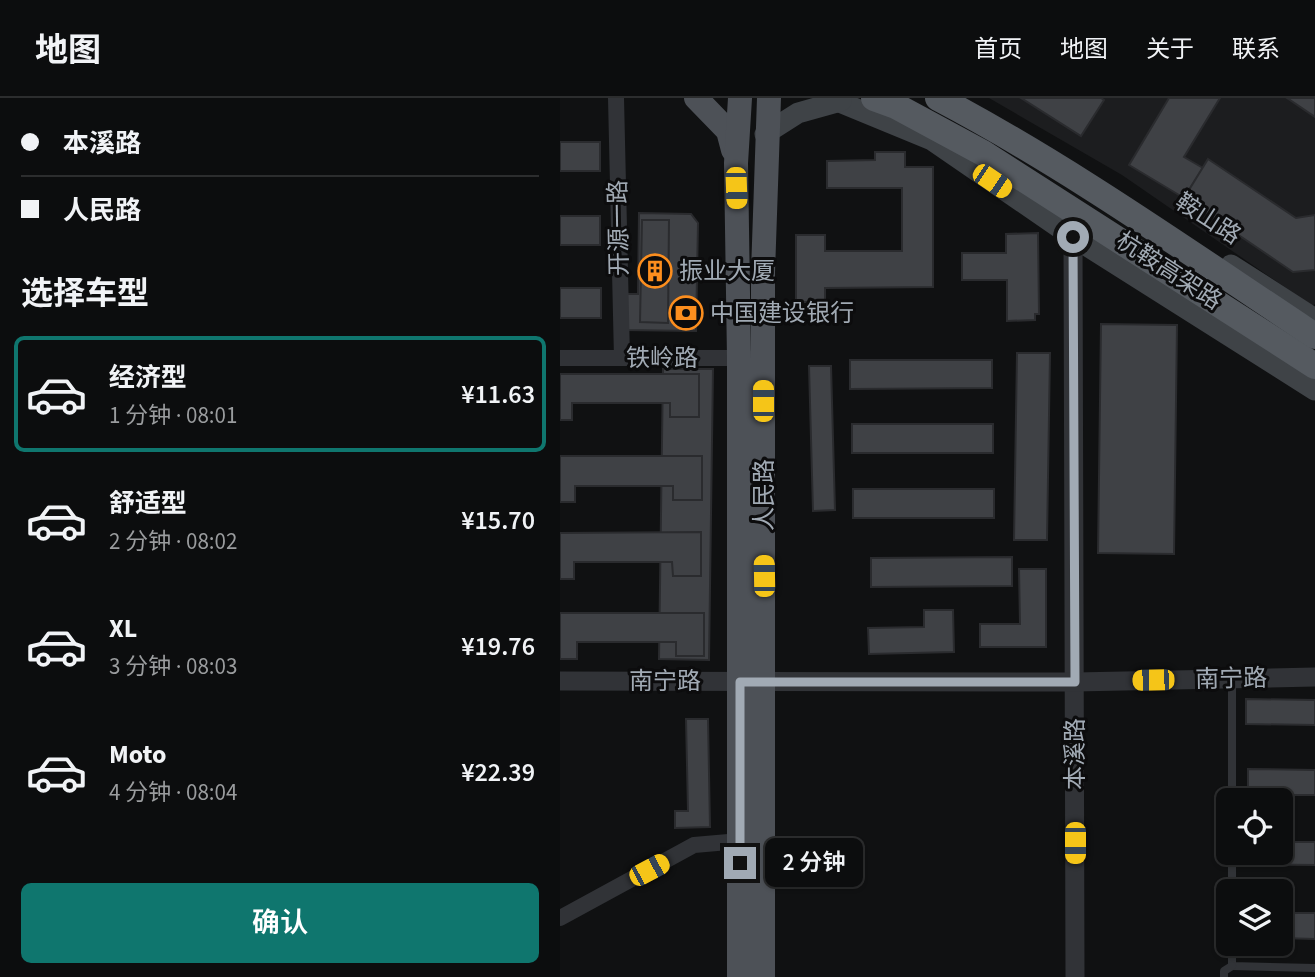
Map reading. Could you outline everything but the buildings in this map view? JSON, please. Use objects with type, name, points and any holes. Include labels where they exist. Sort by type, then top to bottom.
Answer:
[{"type":"highway","name":"杭鞍高架路","points":[[874,98],[896,106],[1016,173],[1315,366]]},
{"type":"highway","name":"杭鞍高架路","points":[[938,98],[996,129],[1085,184],[1315,336]]},
{"type":"main road","points":[[696,98],[728,131],[736,163]]},
{"type":"main road","name":"人民路","points":[[740,98],[736,163],[751,358],[765,681],[763,977]]},
{"type":"main road","name":"人民路","points":[[739,977],[740,682],[751,358],[769,98]]},
{"type":"main road","name":"鞍山路","points":[[958,98],[1073,163],[1315,319]]},
{"type":"main road","points":[[765,134],[798,113],[836,100],[932,140],[1073,237],[1315,390]]},
{"type":"main road","points":[[1073,163],[1073,237]]},
{"type":"street","name":"开源一路","points":[[615,98],[622,358]]},
{"type":"street","name":"本溪路","points":[[1073,237],[1075,977]]},
{"type":"street","name":"铁岭路","points":[[560,358],[751,358]]},
{"type":"street","name":"南宁路","points":[[560,681],[1075,682],[1315,677]]},
{"type":"street","points":[[560,918],[694,845],[740,841]]},
{"type":"lane","points":[[1232,679],[1232,788]]},
{"type":"lane","points":[[1233,956],[1233,966]]},
{"type":"lane","points":[[1224,977],[1224,971],[1233,966],[1315,968]]},
{"type":"shaded area","points":[[989,98],[1315,98],[1315,304],[1312,306],[1122,175]]},
{"type":"place","name":"振业大厦","points":[[655,271]]},
{"type":"place","name":"中国建设银行","points":[[686,313]]},
{"type":"route","points":[[740,863],[740,682],[1075,682],[1073,237]]}]
